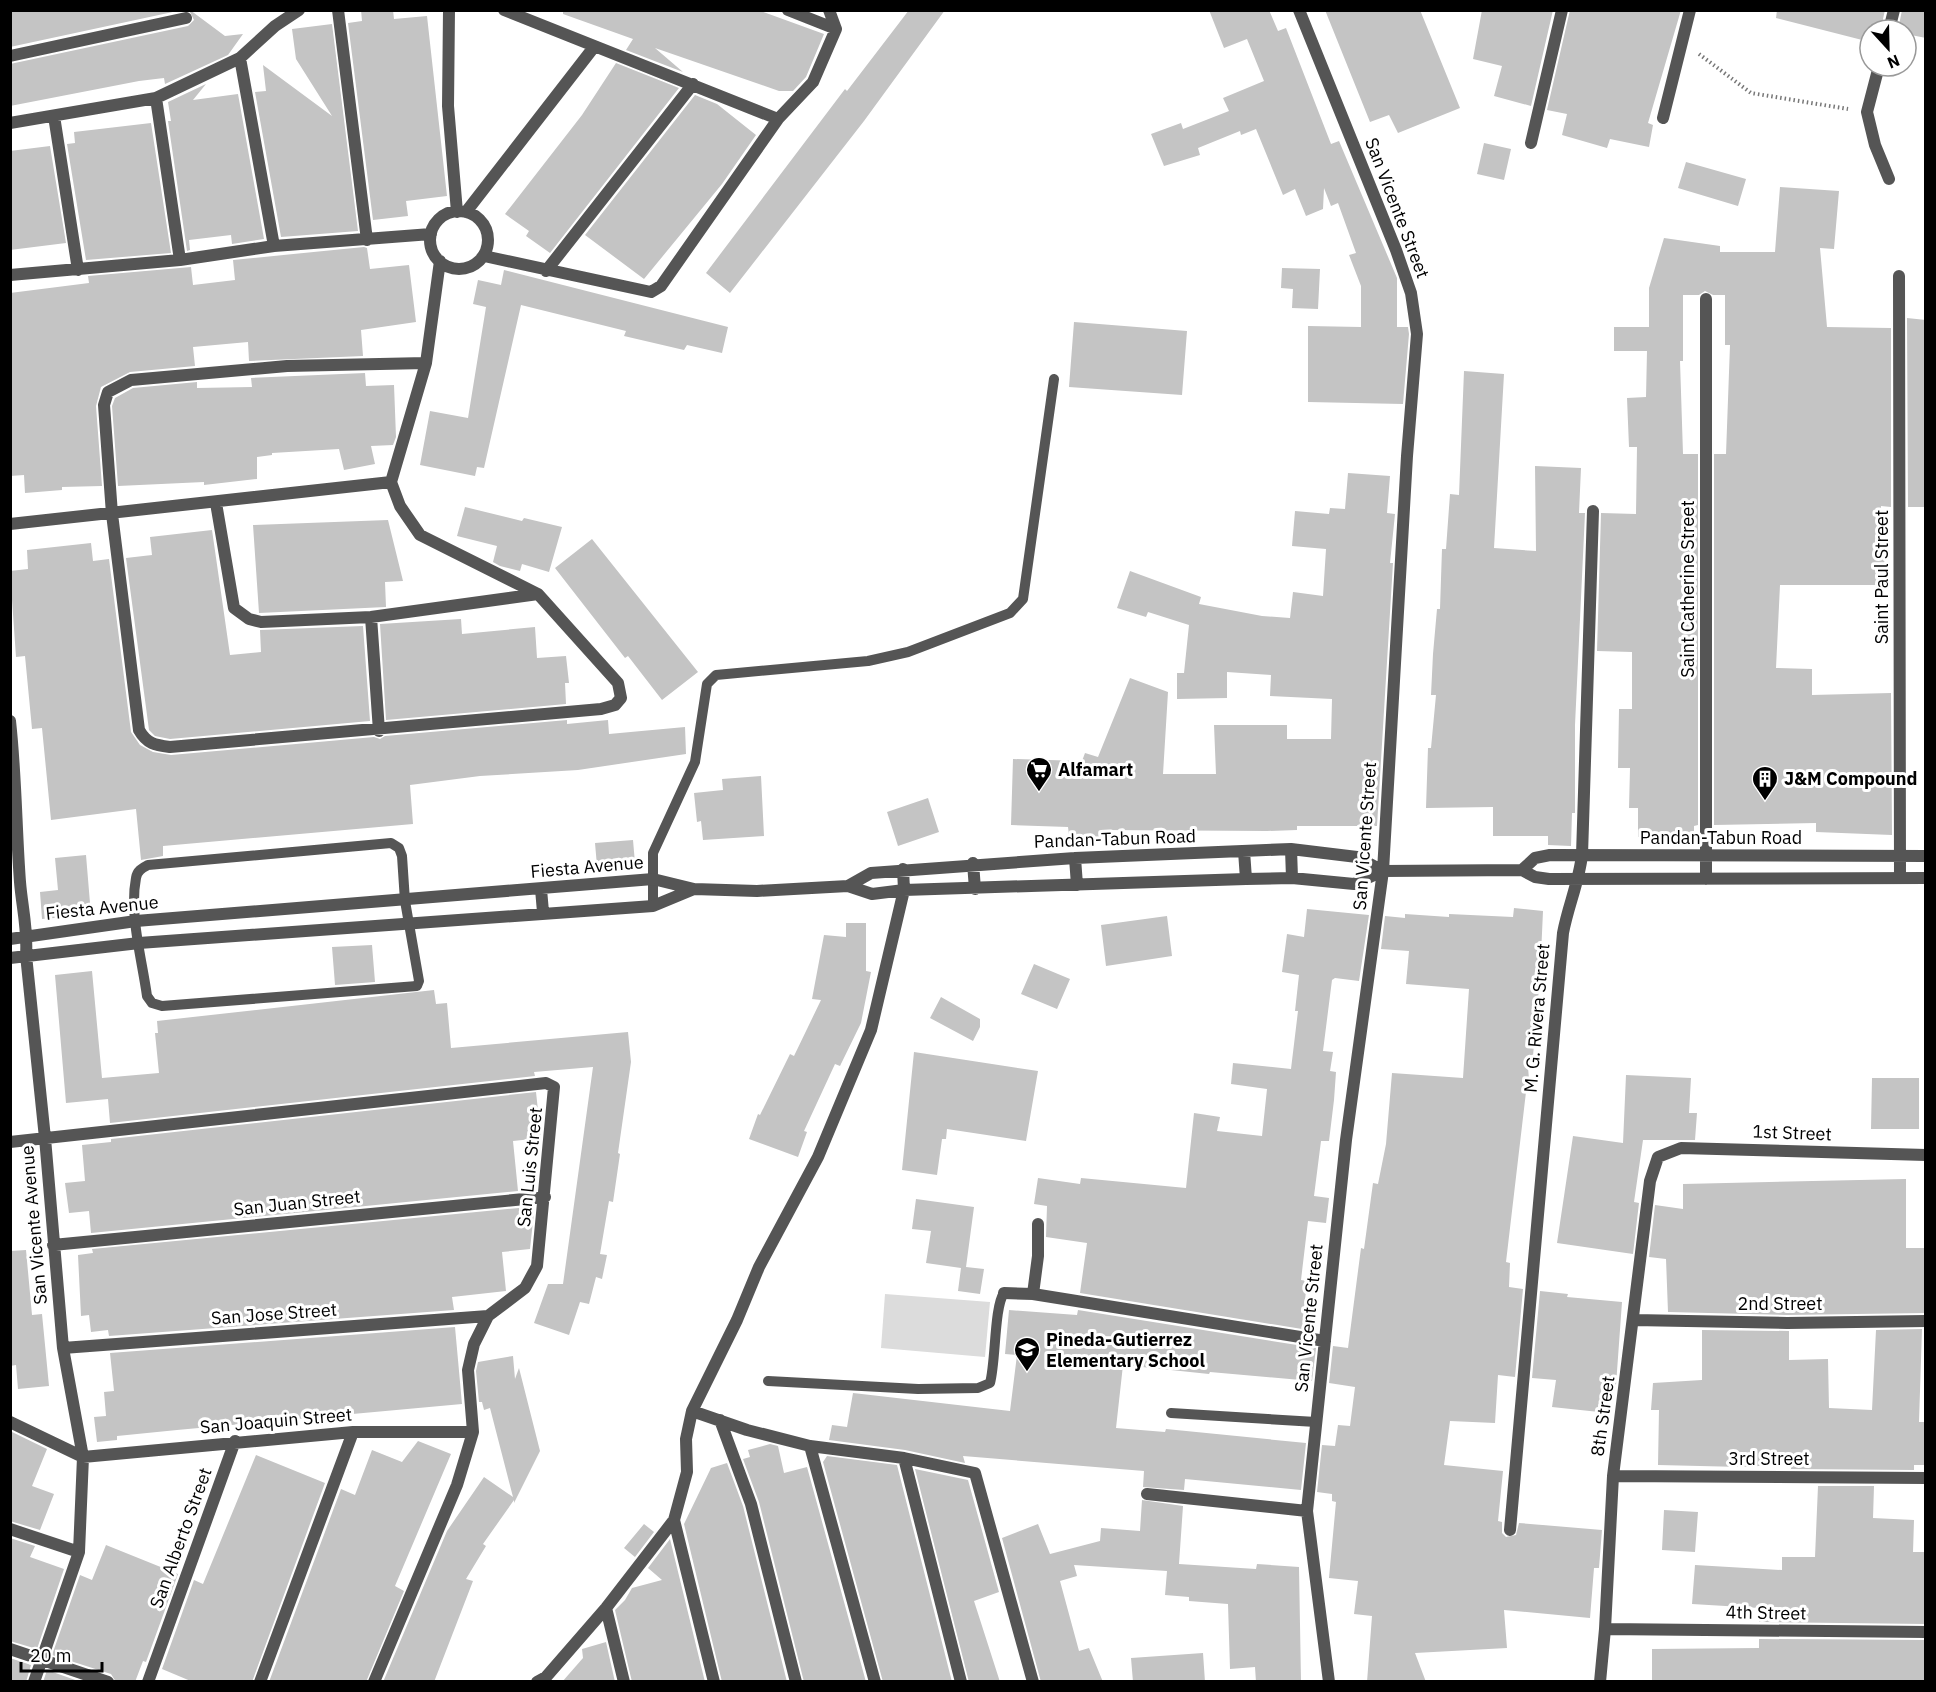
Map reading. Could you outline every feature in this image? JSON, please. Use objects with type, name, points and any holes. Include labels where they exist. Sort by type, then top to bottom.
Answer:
[{"type":"street","points":[[10,123],[156,98],[240,58],[275,26],[299,10]]},
{"type":"street","points":[[338,10],[367,240]]},
{"type":"street","points":[[449,10],[448,106],[462,212]]},
{"type":"street","points":[[504,10],[778,119]]},
{"type":"street","points":[[788,10],[836,29]]},
{"type":"street","points":[[484,256],[651,292],[661,286],[778,119],[813,82],[836,29],[829,10]]},
{"type":"street","name":"San Vicente Street","points":[[1299,10],[1396,250],[1411,293],[1418,334],[1407,456],[1383,872],[1346,1140],[1307,1510],[1329,1682]]},
{"type":"street","points":[[1531,143],[1562,10]]},
{"type":"street","points":[[1663,118],[1690,10]]},
{"type":"street","points":[[10,56],[186,18]]},
{"type":"street","points":[[462,212],[475,216],[486,230],[488,239],[484,256],[468,268],[448,267],[434,254],[431,234],[441,219],[462,212],[594,47]]},
{"type":"street","points":[[240,58],[274,246]]},
{"type":"street","points":[[1876,78],[1867,112],[1875,146],[1889,179]]},
{"type":"street","points":[[546,271],[693,84]]},
{"type":"street","points":[[156,98],[180,260]]},
{"type":"street","points":[[54,116],[78,270]]},
{"type":"street","points":[[10,275],[180,260],[274,246],[431,234]]},
{"type":"street","points":[[426,363],[287,366],[131,380],[108,392],[104,405],[112,514],[139,730],[144,740],[154,745],[171,747],[379,730],[601,709],[615,705],[621,698],[618,683],[538,594],[420,535],[400,506],[391,482],[426,363],[440,261]]},
{"type":"street","name":"Saint Paul Street","points":[[1899,276],[1900,878]]},
{"type":"street","name":"Saint Catherine Street","points":[[1706,299],[1706,879]]},
{"type":"street","points":[[10,524],[391,482]]},
{"type":"street","points":[[216,503],[234,608],[242,615],[271,623],[371,616],[538,594]]},
{"type":"street","name":"M. G. Rivera Street","points":[[1510,1530],[1563,933],[1568,904],[1579,879],[1582,855],[1593,511]]},
{"type":"street","points":[[371,616],[379,730]]},
{"type":"street","name":"San Vicente Avenue","points":[[10,721],[14,786],[15,886],[27,935],[26,955],[63,1348],[83,1457],[79,1552],[34,1682]]},
{"type":"street","points":[[1291,849],[1292,878]]},
{"type":"street","name":"Pandan-Tabun Road","points":[[694,889],[757,891],[826,889],[848,886],[871,873],[903,869],[973,863],[1291,849],[1357,857],[1383,872]]},
{"type":"street","points":[[1245,851],[1246,879]]},
{"type":"street","name":"Pandan-Tabun Road","points":[[1522,870],[1535,858],[1582,855],[1926,856]]},
{"type":"street","points":[[1075,858],[1077,885]]},
{"type":"street","points":[[973,863],[975,889]]},
{"type":"street","points":[[543,1680],[606,1608],[674,1520],[687,1472],[686,1439],[692,1411],[737,1320],[759,1267],[818,1157],[871,1030],[904,890],[903,869]]},
{"type":"street","name":"Pandan-Tabun Road","points":[[848,886],[872,894],[904,890],[1292,878],[1354,885],[1383,872],[1522,870],[1542,879],[1926,878]]},
{"type":"street","name":"Fiesta Avenue","points":[[10,939],[136,921],[405,901],[653,879],[694,889]]},
{"type":"street","points":[[541,888],[543,912]]},
{"type":"street","points":[[10,958],[139,943],[411,925],[543,912],[653,906],[694,889]]},
{"type":"street","name":"San Luis Street","points":[[10,1142],[546,1083],[554,1087],[537,1266],[525,1288],[488,1316],[474,1344],[468,1370],[473,1432],[457,1485],[374,1682]]},
{"type":"street","name":"1st Street","points":[[1658,1157],[1681,1148],[1926,1155]]},
{"type":"street","name":"8th Street","points":[[1600,1682],[1613,1476],[1650,1181],[1658,1157]]},
{"type":"street","name":"San Juan Street","points":[[53,1245],[545,1197]]},
{"type":"street","points":[[1033,1294],[1038,1256],[1038,1224]]},
{"type":"street","points":[[1004,1293],[1033,1294],[1325,1341]]},
{"type":"street","name":"San Jose Street","points":[[63,1348],[488,1316]]},
{"type":"street","name":"2nd Street","points":[[1634,1320],[1787,1323],[1926,1321]]},
{"type":"street","points":[[692,1411],[810,1446],[904,1458],[975,1473],[1033,1682]]},
{"type":"street","points":[[720,1420],[751,1504],[796,1682]]},
{"type":"street","points":[[10,1422],[83,1457]]},
{"type":"street","points":[[260,1682],[354,1432]]},
{"type":"street","name":"San Joaquin Street","points":[[83,1457],[235,1441],[354,1432],[473,1432]]},
{"type":"street","name":"San Alberto Street","points":[[148,1682],[235,1441]]},
{"type":"street","points":[[810,1446],[875,1682]]},
{"type":"street","points":[[904,1458],[961,1682]]},
{"type":"street","name":"3rd Street","points":[[1613,1476],[1926,1478]]},
{"type":"street","points":[[1147,1494],[1307,1510]]},
{"type":"street","points":[[674,1520],[714,1682]]},
{"type":"street","points":[[10,1529],[79,1552]]},
{"type":"street","points":[[606,1608],[624,1682]]},
{"type":"street","name":"4th Street","points":[[1605,1629],[1926,1632]]},
{"type":"street","points":[[10,1649],[108,1682]]},
{"type":"lane","points":[[653,906],[653,853],[695,762],[706,684],[716,675],[868,662],[908,652],[1010,613],[1023,599],[1054,379]]},
{"type":"lane","points":[[391,843],[399,848],[402,856],[405,901],[419,981],[411,988],[162,1006],[152,1003],[147,996],[136,921],[136,876],[140,869],[148,865],[391,843]]},
{"type":"lane","points":[[768,1381],[918,1389],[978,1388],[990,1383],[995,1366],[999,1309],[1004,1293]]},
{"type":"lane","points":[[1171,1413],[1316,1422]]},
{"type":"path","points":[[1682,40],[1751,93],[1867,112]]},
{"type":"shaded area","points":[[885,1294],[990,1302],[985,1357],[881,1348]]},
{"type":"building","points":[[10,10],[182,10],[10,47]]},
{"type":"building","points":[[189,10],[225,36],[243,34],[228,55],[165,84],[164,78],[139,81],[10,106],[10,64],[188,26],[194,20]]},
{"type":"building","points":[[361,10],[393,10],[394,19],[427,16],[447,196],[406,201],[408,216],[373,220],[348,23],[362,21]]},
{"type":"building","points":[[563,10],[758,10],[824,34],[806,77],[793,91],[779,91],[655,48],[683,72],[626,50],[633,39],[563,14]]},
{"type":"building","points":[[909,10],[945,10],[864,121],[730,293],[706,273],[845,89],[847,91]]},
{"type":"building","points":[[1209,10],[1269,10],[1278,31],[1286,28],[1331,144],[1339,141],[1397,278],[1397,327],[1408,327],[1409,334],[1403,404],[1308,402],[1308,326],[1361,327],[1361,286],[1349,255],[1356,253],[1338,203],[1331,206],[1324,188],[1323,209],[1306,216],[1295,189],[1283,195],[1256,129],[1241,135],[1240,131],[1198,148],[1200,155],[1164,166],[1151,134],[1181,123],[1183,129],[1229,111],[1223,98],[1264,81],[1247,39],[1224,48]]},
{"type":"building","points":[[1325,10],[1420,10],[1460,108],[1398,133],[1389,115],[1370,122]]},
{"type":"building","points":[[1482,10],[1553,10],[1531,106],[1494,96],[1502,66],[1473,59]]},
{"type":"building","points":[[1570,10],[1681,10],[1648,123],[1653,125],[1649,147],[1610,139],[1607,148],[1562,135],[1567,114],[1547,110]]},
{"type":"building","points":[[1777,10],[1885,10],[1883,18],[1858,18],[1858,39],[1776,18]]},
{"type":"building","points":[[1902,10],[1926,10],[1926,38],[1918,36],[1918,18],[1900,18]]},
{"type":"building","points":[[332,24],[358,231],[281,237],[255,92],[266,91],[263,65],[332,116],[296,59],[292,29]]},
{"type":"building","points":[[616,63],[679,88],[550,253],[526,236],[529,231],[505,214],[582,115]]},
{"type":"building","points":[[206,84],[193,100],[238,94],[264,239],[232,244],[231,235],[189,240],[190,250],[187,251],[168,121],[171,121],[168,102]]},
{"type":"building","points":[[695,95],[717,104],[756,135],[722,184],[644,279],[585,235]]},
{"type":"building","points":[[151,123],[171,253],[86,260],[67,144],[75,143],[74,132]]},
{"type":"building","points":[[1484,143],[1511,149],[1504,180],[1477,174]]},
{"type":"building","points":[[50,146],[66,243],[10,250],[10,151]]},
{"type":"building","points":[[1686,162],[1746,179],[1738,206],[1678,188]]},
{"type":"building","points":[[1780,187],[1839,191],[1834,249],[1820,248],[1827,327],[1891,328],[1891,507],[1881,506],[1881,556],[1885,556],[1885,585],[1780,585],[1776,668],[1812,669],[1812,695],[1891,693],[1892,835],[1816,832],[1816,823],[1714,825],[1714,454],[1726,454],[1730,345],[1725,345],[1725,295],[1713,295],[1705,291],[1699,295],[1683,295],[1683,361],[1680,361],[1683,454],[1698,454],[1698,825],[1694,826],[1694,836],[1638,837],[1638,808],[1629,808],[1630,768],[1618,768],[1619,709],[1632,709],[1632,652],[1597,651],[1601,513],[1636,514],[1637,447],[1629,447],[1627,398],[1646,397],[1647,351],[1614,351],[1614,327],[1649,327],[1649,288],[1664,238],[1720,246],[1720,252],[1775,252]]},
{"type":"building","points":[[367,248],[370,269],[409,265],[416,322],[361,330],[363,356],[249,361],[248,342],[193,347],[195,366],[130,372],[101,387],[96,406],[102,486],[62,487],[62,490],[25,493],[24,475],[10,476],[10,293],[89,283],[88,276],[191,267],[193,285],[235,280],[233,260]]},
{"type":"building","points":[[1282,268],[1320,269],[1318,309],[1292,308],[1293,289],[1281,288]]},
{"type":"building","points":[[504,270],[728,327],[722,353],[687,345],[684,350],[624,336],[626,331],[521,305],[484,468],[477,467],[475,476],[420,465],[430,411],[468,418],[486,307],[473,304],[478,280],[501,285]]},
{"type":"building","points":[[1907,318],[1926,320],[1926,507],[1908,507]]},
{"type":"building","points":[[1074,322],[1187,331],[1182,395],[1069,387]]},
{"type":"building","points":[[1464,371],[1504,374],[1494,548],[1536,551],[1535,466],[1581,468],[1579,513],[1585,513],[1575,725],[1575,813],[1572,813],[1571,846],[1548,845],[1548,836],[1493,836],[1493,807],[1426,808],[1428,748],[1431,748],[1436,695],[1431,695],[1437,609],[1440,609],[1442,549],[1446,549],[1450,494],[1459,495]]},
{"type":"building","points":[[365,373],[366,386],[394,385],[396,437],[393,445],[371,446],[375,464],[344,470],[339,449],[272,453],[272,455],[257,457],[257,479],[204,485],[204,482],[118,486],[112,406],[115,398],[133,388],[197,382],[197,388],[252,387],[251,378]]},
{"type":"building","points":[[1348,473],[1390,476],[1387,513],[1395,514],[1390,563],[1393,563],[1377,826],[1297,826],[1297,830],[1267,831],[1103,830],[1104,838],[1069,835],[1068,827],[1011,825],[1013,759],[1082,761],[1085,753],[1098,757],[1130,678],[1168,692],[1163,774],[1216,774],[1214,725],[1287,725],[1287,739],[1331,739],[1332,699],[1270,696],[1271,675],[1227,672],[1227,698],[1177,699],[1177,673],[1184,673],[1189,625],[1148,612],[1146,617],[1117,608],[1130,571],[1201,597],[1199,604],[1262,616],[1290,618],[1293,592],[1323,596],[1326,549],[1292,546],[1295,511],[1329,514],[1330,508],[1345,509]]},
{"type":"building","points":[[465,507],[522,521],[524,518],[562,527],[549,572],[522,564],[520,571],[500,566],[493,562],[497,546],[457,536]]},
{"type":"building","points":[[388,520],[403,581],[385,582],[386,607],[259,613],[253,525]]},
{"type":"building","points":[[212,530],[230,655],[261,652],[260,630],[363,626],[370,721],[170,739],[155,736],[149,730],[126,558],[152,555],[150,537]]},
{"type":"building","points":[[592,539],[698,672],[662,700],[628,656],[625,658],[555,568]]},
{"type":"building","points":[[91,543],[93,561],[109,559],[131,732],[140,745],[153,752],[171,755],[374,737],[380,739],[385,736],[567,720],[567,724],[608,720],[609,734],[685,727],[686,754],[578,770],[480,776],[410,785],[413,824],[163,846],[163,856],[141,860],[136,809],[51,820],[42,728],[32,729],[25,656],[16,657],[10,571],[28,569],[27,550]]},
{"type":"building","points":[[461,619],[462,634],[535,627],[537,658],[566,656],[569,683],[565,683],[566,704],[386,720],[380,624]]},
{"type":"building","points":[[761,776],[764,836],[703,840],[701,821],[697,822],[694,793],[723,790],[722,779]]},
{"type":"building","points":[[928,798],[939,832],[898,846],[887,812]]},
{"type":"building","points":[[633,840],[635,863],[597,866],[595,843]]},
{"type":"building","points":[[86,855],[91,915],[42,919],[40,892],[58,890],[55,858]]},
{"type":"building","points":[[1514,908],[1543,911],[1532,1067],[1528,1067],[1530,1092],[1526,1092],[1506,1262],[1510,1263],[1509,1287],[1523,1289],[1515,1377],[1498,1375],[1495,1423],[1450,1421],[1444,1465],[1503,1471],[1498,1521],[1502,1522],[1502,1533],[1506,1537],[1516,1535],[1519,1523],[1602,1530],[1599,1568],[1594,1568],[1590,1618],[1504,1610],[1507,1648],[1415,1653],[1426,1682],[1367,1682],[1372,1616],[1354,1614],[1358,1581],[1329,1578],[1336,1502],[1332,1501],[1332,1494],[1317,1492],[1322,1445],[1335,1446],[1338,1425],[1350,1426],[1355,1387],[1329,1383],[1333,1346],[1348,1348],[1361,1248],[1364,1249],[1373,1183],[1378,1184],[1386,1144],[1392,1073],[1463,1078],[1469,989],[1406,984],[1409,951],[1381,949],[1385,916],[1405,918],[1405,914],[1449,917],[1449,914],[1513,917]]},
{"type":"building","points":[[1307,909],[1369,915],[1359,981],[1335,978],[1332,980],[1323,1051],[1333,1052],[1330,1071],[1336,1072],[1334,1100],[1329,1141],[1321,1141],[1314,1196],[1329,1198],[1326,1223],[1308,1221],[1301,1280],[1307,1281],[1302,1329],[1080,1293],[1087,1243],[1046,1237],[1047,1206],[1034,1204],[1038,1178],[1080,1184],[1081,1178],[1186,1188],[1194,1113],[1220,1117],[1217,1131],[1262,1136],[1267,1089],[1231,1084],[1233,1063],[1291,1069],[1298,1011],[1295,1011],[1299,975],[1282,972],[1287,934],[1304,937]]},
{"type":"building","points":[[1167,916],[1172,956],[1106,966],[1101,925]]},
{"type":"building","points":[[846,923],[866,923],[866,971],[871,972],[861,1023],[840,1066],[835,1064],[804,1131],[807,1132],[798,1157],[749,1139],[758,1114],[760,1115],[790,1054],[794,1056],[821,1000],[812,999],[824,935],[846,937]]},
{"type":"building","points":[[372,945],[375,982],[335,985],[332,947]]},
{"type":"building","points":[[1034,964],[1070,979],[1057,1009],[1021,994]]},
{"type":"building","points":[[92,971],[102,1078],[159,1073],[155,1033],[158,1033],[157,1021],[434,990],[436,1004],[447,1003],[451,1048],[628,1032],[631,1062],[618,1153],[620,1154],[613,1202],[609,1201],[600,1254],[607,1255],[602,1279],[596,1277],[589,1304],[580,1302],[569,1335],[534,1323],[548,1284],[563,1284],[593,1067],[534,1072],[535,1076],[110,1123],[108,1099],[66,1103],[55,975]]},
{"type":"building","points":[[941,997],[980,1019],[980,1027],[973,1041],[930,1018]]},
{"type":"building","points":[[914,1052],[1038,1071],[1026,1141],[947,1129],[946,1139],[942,1139],[937,1175],[902,1170]]},
{"type":"building","points":[[1626,1075],[1691,1078],[1689,1113],[1697,1113],[1695,1140],[1643,1140],[1634,1202],[1639,1203],[1633,1254],[1557,1243],[1573,1136],[1623,1143]]},
{"type":"building","points":[[1872,1078],[1919,1078],[1919,1129],[1871,1129]]},
{"type":"building","points":[[536,1092],[541,1138],[513,1141],[518,1191],[91,1233],[89,1211],[69,1213],[65,1183],[85,1181],[82,1145],[111,1142],[111,1139]]},
{"type":"building","points":[[1906,1179],[1906,1248],[1926,1248],[1926,1313],[1787,1315],[1668,1312],[1666,1259],[1649,1257],[1655,1205],[1683,1209],[1683,1184]]},
{"type":"building","points":[[916,1199],[974,1207],[966,1267],[984,1269],[980,1294],[958,1291],[961,1268],[926,1263],[931,1231],[912,1229]]},
{"type":"building","points":[[519,1208],[520,1213],[534,1212],[530,1249],[502,1252],[506,1291],[452,1297],[454,1310],[109,1336],[108,1330],[91,1332],[89,1315],[81,1316],[78,1255],[93,1253],[92,1249]]},
{"type":"building","points":[[26,1250],[32,1315],[42,1314],[49,1386],[18,1389],[16,1365],[10,1366],[10,1251]]},
{"type":"building","points":[[1540,1291],[1568,1294],[1567,1297],[1622,1302],[1616,1385],[1602,1384],[1599,1412],[1552,1407],[1556,1380],[1532,1378]]},
{"type":"building","points":[[1009,1310],[1077,1315],[1078,1310],[1316,1348],[1312,1381],[1123,1365],[1116,1428],[1165,1432],[1166,1429],[1306,1443],[1301,1490],[1185,1479],[1184,1490],[1143,1487],[1144,1471],[963,1456],[965,1463],[905,1450],[829,1440],[832,1425],[847,1427],[853,1393],[1010,1411],[1017,1355],[1005,1354]]},
{"type":"building","points":[[455,1327],[462,1404],[117,1436],[117,1440],[97,1442],[94,1417],[106,1416],[104,1392],[114,1391],[110,1353]]},
{"type":"building","points":[[1922,1329],[1919,1422],[1926,1422],[1926,1465],[1914,1465],[1914,1470],[1791,1469],[1791,1464],[1742,1467],[1658,1465],[1659,1410],[1651,1410],[1653,1383],[1702,1380],[1702,1330],[1789,1331],[1789,1360],[1828,1359],[1829,1408],[1872,1410],[1876,1330]]},
{"type":"building","points":[[513,1356],[515,1379],[519,1368],[540,1451],[514,1503],[514,1500],[483,1544],[486,1546],[466,1579],[473,1581],[434,1682],[383,1682],[447,1531],[484,1477],[513,1497],[490,1408],[484,1410],[482,1402],[479,1402],[476,1371],[478,1362]]},
{"type":"building","points":[[10,1431],[47,1449],[32,1486],[54,1494],[40,1530],[10,1521]]},
{"type":"building","points":[[418,1441],[451,1454],[395,1586],[404,1591],[366,1682],[269,1682],[341,1489],[355,1495],[372,1450],[402,1462]]},
{"type":"building","points":[[770,1444],[778,1446],[784,1473],[807,1467],[866,1682],[804,1682],[759,1502],[743,1459],[750,1457],[748,1450]]},
{"type":"building","points":[[256,1455],[325,1483],[252,1682],[193,1682],[162,1669],[194,1580],[203,1584]]},
{"type":"building","points":[[827,1456],[897,1465],[952,1682],[883,1682],[823,1462]]},
{"type":"building","points":[[727,1463],[743,1506],[787,1682],[722,1682],[684,1524],[711,1468]]},
{"type":"building","points":[[915,1469],[968,1480],[999,1592],[974,1601],[1000,1682],[969,1682]]},
{"type":"building","points":[[1818,1486],[1874,1486],[1873,1518],[1914,1520],[1913,1552],[1926,1552],[1925,1624],[1759,1622],[1759,1608],[1692,1604],[1695,1565],[1782,1570],[1782,1557],[1815,1557]]},
{"type":"building","points":[[1142,1500],[1183,1506],[1179,1564],[1256,1569],[1257,1564],[1299,1567],[1301,1682],[1256,1682],[1255,1667],[1230,1669],[1228,1604],[1189,1601],[1189,1597],[1165,1595],[1167,1571],[1074,1565],[1077,1576],[1060,1581],[1079,1651],[1089,1648],[1103,1682],[1041,1682],[1002,1538],[1038,1524],[1050,1554],[1100,1541],[1101,1528],[1140,1531]]},
{"type":"building","points":[[1664,1510],[1698,1512],[1695,1552],[1662,1550]]},
{"type":"building","points":[[644,1524],[654,1532],[635,1557],[624,1548]]},
{"type":"building","points":[[10,1538],[35,1546],[30,1557],[64,1569],[37,1649],[10,1641]]},
{"type":"building","points":[[670,1539],[705,1682],[632,1682],[615,1610],[632,1588],[662,1580],[648,1568]]},
{"type":"building","points":[[106,1545],[178,1574],[146,1662],[143,1661],[135,1682],[116,1682],[111,1674],[52,1655],[80,1575],[92,1580]]},
{"type":"building","points":[[1759,1639],[1925,1640],[1926,1682],[1652,1682],[1652,1649],[1759,1648]]},
{"type":"building","points":[[606,1642],[615,1682],[562,1682],[583,1658],[582,1649]]},
{"type":"building","points":[[1203,1653],[1205,1682],[1133,1682],[1131,1658]]},
{"type":"building","points":[[10,1658],[31,1665],[26,1682],[10,1682]]},
{"type":"building","points":[[47,1670],[81,1682],[43,1682]]},
{"type":"place","name":"Alfamart","points":[[1039,793]]},
{"type":"place","name":"J&M Compound","points":[[1765,802]]},
{"type":"place","name":"Pineda-Gutierrez Elementary School","points":[[1027,1373]]}]
